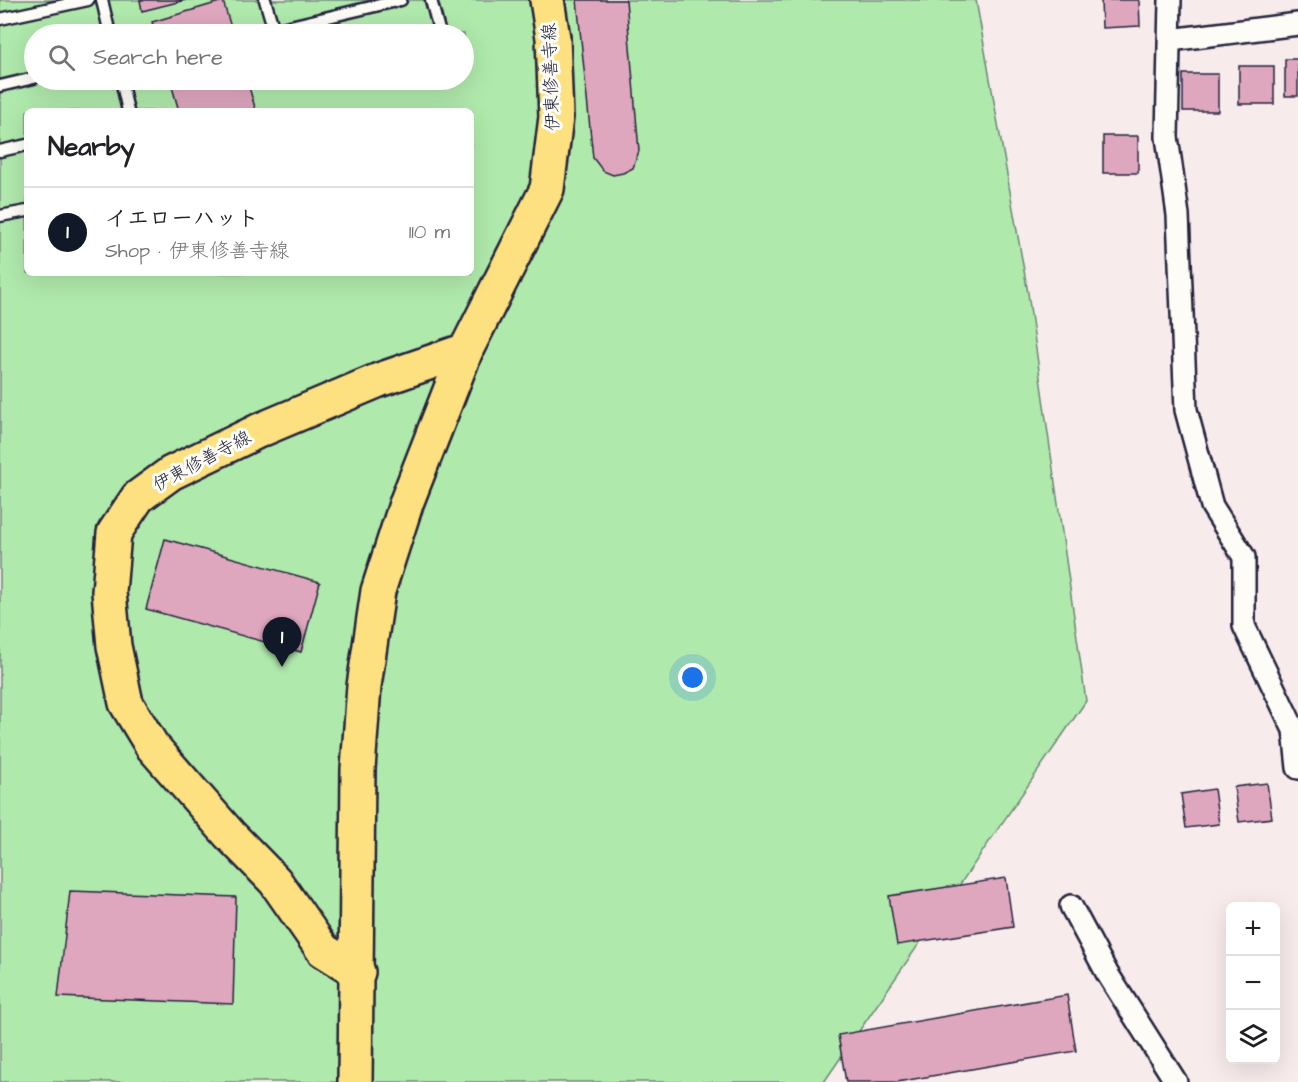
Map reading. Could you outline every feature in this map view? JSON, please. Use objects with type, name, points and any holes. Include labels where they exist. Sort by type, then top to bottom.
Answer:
[{"type":"main road","name":"伊東修善寺線","points":[[356,1082],[358,769],[364,686],[378,591],[407,501],[466,350],[547,189],[556,117],[553,38],[547,0]]},
{"type":"main road","name":"伊東修善寺線","points":[[358,972],[323,950],[275,880],[152,746],[126,703],[114,646],[109,592],[114,533],[138,497],[171,473],[258,431],[379,380],[466,350]]},
{"type":"street","points":[[1170,0],[1167,137],[1178,215],[1186,410],[1212,506],[1244,557],[1244,627],[1294,729],[1298,768]]},
{"type":"street","points":[[1170,40],[1298,24]]},
{"type":"street","points":[[1071,906],[1107,973],[1176,1082]]},
{"type":"lane","points":[[0,19],[88,0]]},
{"type":"lane","points":[[102,0],[108,24]]},
{"type":"lane","points":[[265,0],[272,24]]},
{"type":"lane","points":[[306,24],[401,0]]},
{"type":"lane","points":[[431,0],[437,24]]},
{"type":"lane","points":[[0,86],[24,80]]},
{"type":"lane","points":[[123,90],[127,108]]},
{"type":"lane","points":[[0,151],[24,146]]},
{"type":"lane","points":[[0,216],[24,212]]},
{"type":"green space","points":[[0,0],[976,0],[1028,293],[1086,701],[824,1082],[0,1082]]},
{"type":"building","points":[[140,0],[186,0],[142,11]]},
{"type":"building","points":[[577,0],[626,0],[639,151],[633,168],[623,173],[613,175],[603,171],[593,158]]},
{"type":"building","points":[[1101,0],[1139,0],[1140,26],[1102,28]]},
{"type":"building","points":[[223,1],[230,24],[153,24],[152,22]]},
{"type":"building","points":[[1285,59],[1298,59],[1298,96],[1285,96]]},
{"type":"building","points":[[1239,66],[1274,66],[1274,104],[1239,104]]},
{"type":"building","points":[[1183,74],[1218,74],[1218,111],[1183,111]]},
{"type":"building","points":[[173,90],[250,90],[255,108],[178,108]]},
{"type":"building","points":[[1103,136],[1138,136],[1138,173],[1103,173]]},
{"type":"building","points":[[165,539],[320,582],[301,652],[146,609]]},
{"type":"building","points":[[1267,783],[1272,818],[1239,822],[1234,787]]},
{"type":"building","points":[[1214,789],[1219,824],[1186,828],[1181,794]]},
{"type":"building","points":[[1006,878],[1013,927],[897,945],[889,896]]},
{"type":"building","points":[[70,891],[236,897],[233,1004],[58,997]]},
{"type":"building","points":[[1067,995],[1076,1051],[897,1082],[846,1082],[838,1035]]},
{"type":"place","name":"イエローハット","points":[[282,667]]}]
